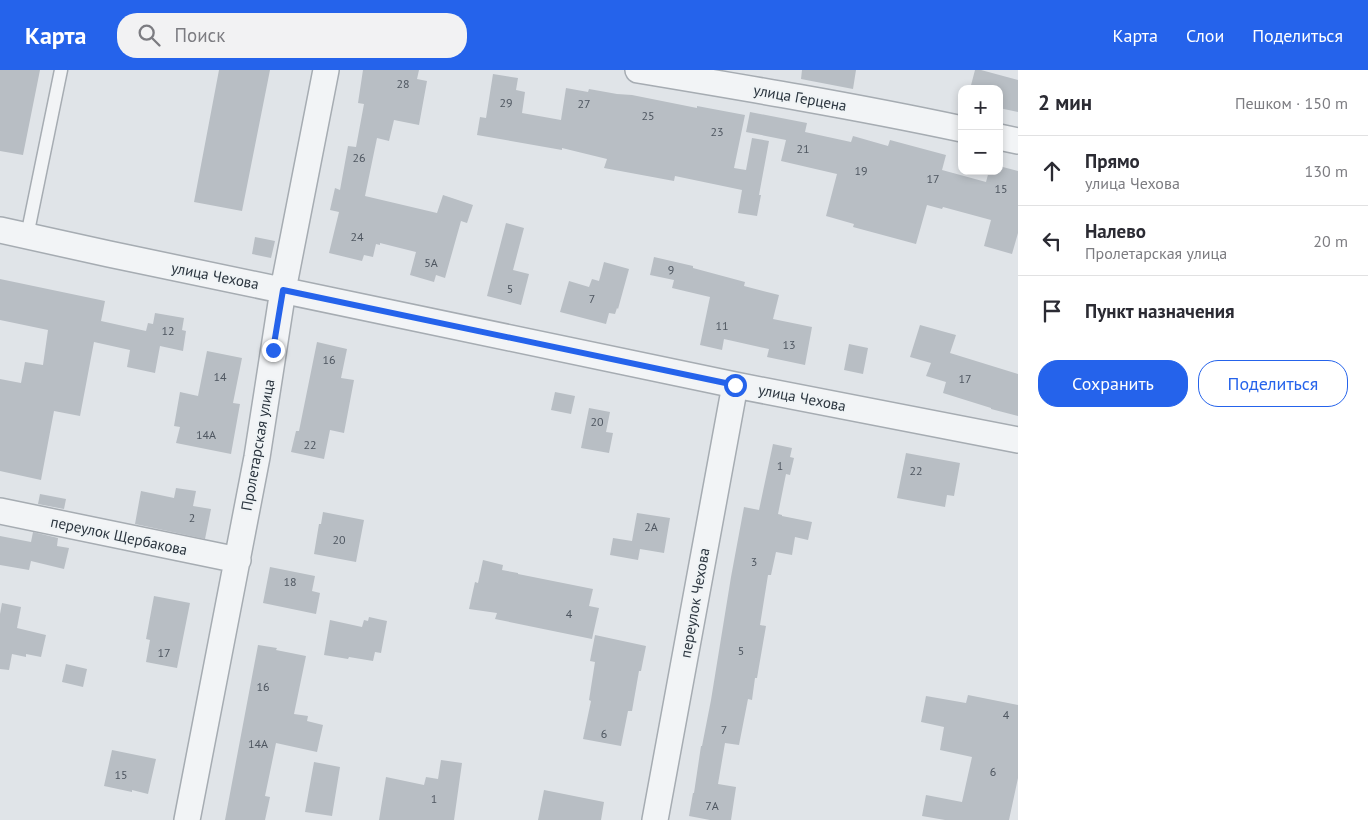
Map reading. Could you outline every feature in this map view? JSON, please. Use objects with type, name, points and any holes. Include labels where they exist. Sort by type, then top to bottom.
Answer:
[{"type":"street","name":"Пролетарская улица","points":[[187,820],[238,560],[257,457],[283,290],[326,70]]},
{"type":"street","name":"улица Герцена","points":[[638,70],[958,128]]},
{"type":"street","points":[[1003,138],[1018,141]]},
{"type":"street","name":"улица Чехова","points":[[0,230],[735,385],[1018,440]]},
{"type":"street","name":"переулок Чехова","points":[[655,820],[735,385]]},
{"type":"street","name":"переулок Щербакова","points":[[0,511],[238,560]]},
{"type":"lane","points":[[27,236],[61,70]]},
{"type":"building","points":[[0,70],[40,70],[23,155],[0,151]]},
{"type":"building","points":[[219,70],[270,70],[242,211],[194,202]]},
{"type":"building","points":[[363,70],[419,70],[417,79],[427,81],[419,125],[394,120],[389,141],[377,138],[365,196],[437,213],[443,195],[473,205],[467,223],[461,221],[445,278],[436,275],[434,282],[410,275],[416,252],[380,243],[380,245],[376,244],[373,257],[364,255],[362,261],[329,253],[339,212],[330,210],[335,188],[340,190],[348,146],[356,147],[364,104],[358,103]]},
{"type":"building","points":[[802,70],[856,70],[853,89],[801,79]]},
{"type":"building","points":[[975,70],[1018,80],[1018,112],[1003,109],[1003,85],[971,85]]},
{"type":"building","points":[[493,74],[518,78],[516,90],[525,92],[522,113],[561,120],[566,88],[588,92],[589,89],[632,95],[745,115],[734,168],[746,170],[752,138],[769,141],[757,216],[738,213],[742,190],[675,176],[674,181],[604,168],[607,159],[562,148],[562,150],[477,135],[480,117],[486,118]]},
{"type":"building","points":[[750,112],[807,123],[805,132],[851,142],[853,136],[888,146],[890,140],[946,155],[942,170],[986,182],[988,175],[1003,175],[1003,167],[1018,171],[1018,233],[1012,254],[984,246],[991,220],[943,207],[942,209],[927,205],[916,244],[853,227],[854,224],[826,216],[837,174],[781,161],[786,140],[746,132]]},
{"type":"building","points":[[506,223],[524,228],[513,270],[529,274],[521,305],[487,296]]},
{"type":"building","points":[[255,237],[275,241],[271,258],[252,254]]},
{"type":"building","points":[[654,257],[693,266],[693,268],[745,282],[744,286],[779,295],[773,319],[812,327],[805,365],[767,357],[769,349],[724,339],[722,350],[700,345],[710,297],[672,288],[674,280],[650,275]]},
{"type":"building","points":[[604,262],[629,269],[615,314],[609,313],[606,324],[560,312],[569,281],[589,287],[592,279],[599,281]]},
{"type":"building","points":[[0,279],[105,301],[101,321],[146,331],[148,323],[153,324],[155,313],[184,318],[182,330],[186,331],[183,351],[160,346],[155,373],[127,367],[130,350],[94,342],[80,416],[54,411],[41,480],[0,471],[0,379],[21,383],[25,362],[43,365],[48,330],[0,320]]},
{"type":"building","points":[[920,325],[956,335],[950,353],[1018,374],[1018,416],[943,393],[946,382],[926,376],[931,363],[910,357]]},
{"type":"building","points":[[317,342],[347,349],[341,378],[354,380],[344,433],[330,430],[324,459],[291,452],[296,431],[299,431]]},
{"type":"building","points":[[849,344],[868,348],[863,374],[844,370]]},
{"type":"building","points":[[207,351],[242,358],[233,403],[240,404],[231,454],[176,443],[180,427],[174,426],[180,392],[198,396]]},
{"type":"building","points":[[555,392],[575,396],[571,414],[551,410]]},
{"type":"building","points":[[589,408],[610,412],[606,432],[613,433],[609,453],[581,448]]},
{"type":"building","points":[[773,444],[792,448],[790,457],[794,458],[790,475],[786,474],[778,514],[812,522],[808,540],[795,537],[792,555],[776,552],[771,575],[768,575],[760,625],[766,626],[752,700],[748,699],[739,745],[725,743],[718,784],[736,787],[731,820],[710,820],[689,816],[744,507],[759,510]]},
{"type":"building","points":[[906,453],[960,463],[954,496],[947,495],[945,507],[897,498]]},
{"type":"building","points":[[176,488],[196,491],[193,506],[211,509],[205,539],[135,524],[141,491],[174,498]]},
{"type":"building","points":[[40,494],[66,499],[64,509],[38,504]]},
{"type":"building","points":[[323,512],[364,520],[356,562],[314,554]]},
{"type":"building","points":[[637,513],[670,518],[664,553],[640,549],[638,560],[610,555],[613,538],[632,541]]},
{"type":"building","points":[[33,532],[58,538],[57,546],[69,548],[64,569],[31,561],[29,570],[0,565],[0,536],[31,542]]},
{"type":"building","points":[[483,560],[503,565],[502,570],[593,589],[589,606],[599,608],[592,639],[495,619],[497,613],[469,609],[475,582],[478,583]]},
{"type":"building","points":[[270,567],[315,576],[312,591],[320,593],[316,614],[263,603]]},
{"type":"building","points":[[154,596],[190,603],[177,668],[146,662],[150,640],[146,639]]},
{"type":"building","points":[[2,603],[21,607],[17,628],[46,635],[41,657],[26,654],[26,657],[12,654],[9,670],[0,669],[0,614]]},
{"type":"building","points":[[369,617],[387,621],[381,653],[375,652],[373,661],[324,655],[330,620],[362,627],[364,620],[368,621]]},
{"type":"building","points":[[595,635],[646,646],[641,671],[639,671],[632,711],[628,711],[621,746],[583,739],[591,701],[589,700],[595,662],[590,661]]},
{"type":"building","points":[[258,645],[306,656],[294,714],[308,716],[307,721],[323,725],[317,752],[276,743],[265,796],[270,797],[265,820],[225,820]]},
{"type":"building","points":[[66,664],[87,669],[83,687],[62,682]]},
{"type":"building","points":[[968,695],[1018,705],[1018,778],[1009,820],[945,820],[922,816],[926,795],[962,802],[972,757],[940,750],[944,727],[921,722],[926,696],[966,703]]},
{"type":"building","points":[[112,750],[156,759],[148,794],[104,786]]},
{"type":"building","points":[[441,760],[462,763],[454,820],[379,820],[386,777],[424,785],[426,777],[438,779]]},
{"type":"building","points":[[314,762],[340,767],[332,816],[305,812]]},
{"type":"building","points":[[544,790],[604,802],[601,820],[538,820]]},
{"type":"route","points":[[273,350],[283,290],[735,385]]}]
